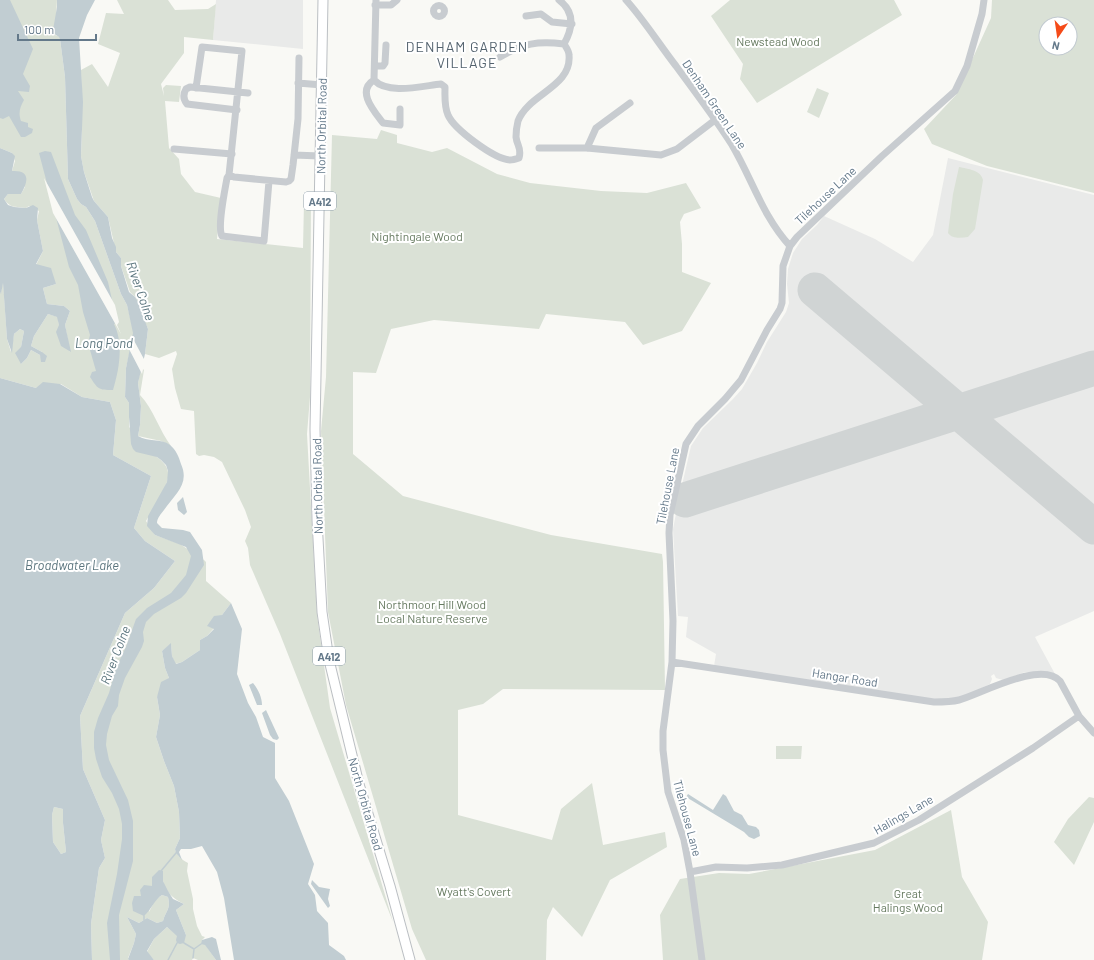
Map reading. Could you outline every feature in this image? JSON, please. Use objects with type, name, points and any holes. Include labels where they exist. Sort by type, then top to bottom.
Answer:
[{"type":"main road","name":"North Orbital Road","points":[[323,0],[315,429],[317,520],[322,612],[329,660],[359,784],[390,886],[410,960]]},
{"type":"street","points":[[374,80],[375,3],[391,5],[397,0]]},
{"type":"street","points":[[558,0],[569,12],[572,24],[564,44]]},
{"type":"street","name":"Denham Green Lane","points":[[626,0],[733,146],[765,212],[790,246]]},
{"type":"street","name":"Tilehouse Lane","points":[[702,960],[684,840],[668,792],[663,756],[663,730],[672,662],[669,533],[670,515],[684,451],[690,437],[698,426],[725,399],[740,380],[780,309],[782,302],[783,266],[790,246],[797,237],[882,156],[954,91],[967,66],[982,14],[984,0]]},
{"type":"street","points":[[526,16],[541,14],[552,22],[572,24]]},
{"type":"street","points":[[500,57],[521,46],[545,42],[564,44]]},
{"type":"street","points":[[374,80],[386,88],[407,88],[441,84],[445,87],[445,104],[448,116],[477,145],[499,157],[511,160],[519,158],[521,151],[516,137],[518,121],[541,94],[558,84],[567,70],[570,54],[564,44]]},
{"type":"street","points":[[375,66],[383,66],[386,63],[386,45]]},
{"type":"street","points":[[196,88],[202,47],[242,51],[232,154],[222,208],[220,232],[222,236],[264,241],[270,181]]},
{"type":"street","points":[[229,175],[234,177],[270,181],[289,182],[291,179],[298,119],[299,58]]},
{"type":"street","points":[[374,80],[369,83],[367,88],[367,99],[383,123],[400,126],[400,109]]},
{"type":"street","points":[[298,84],[322,85]]},
{"type":"street","points":[[237,110],[187,104],[184,101],[184,92],[186,88],[196,88],[248,94]]},
{"type":"street","points":[[587,148],[596,128],[630,103]]},
{"type":"street","points":[[538,148],[587,148],[661,155],[677,149],[715,120]]},
{"type":"street","points":[[174,149],[232,154]]},
{"type":"street","points":[[294,155],[320,156]]},
{"type":"street","name":"Hangar Road","points":[[672,662],[934,702],[960,700],[1011,680],[1026,676],[1045,675],[1057,678],[1079,716],[1094,733]]},
{"type":"street","name":"Halings Lane","points":[[690,872],[716,868],[746,868],[782,865],[874,844],[919,820],[1033,748],[1079,716]]},
{"type":"shaded area","points":[[216,0],[303,0],[303,49],[213,40]]},
{"type":"shaded area","points":[[948,158],[1094,195],[1094,611],[1035,637],[1055,674],[1025,672],[1003,680],[996,678],[994,674],[991,676],[992,679],[990,684],[963,697],[937,701],[714,666],[716,654],[686,637],[688,617],[678,616],[673,529],[691,446],[703,428],[742,389],[767,342],[786,312],[789,303],[787,284],[788,269],[793,253],[802,239],[824,216],[875,239],[913,262],[933,235]]},
{"type":"green space","points":[[0,0],[57,0],[55,35],[60,37],[65,77],[68,179],[77,199],[86,207],[95,221],[121,294],[127,305],[134,333],[126,368],[125,397],[129,403],[129,427],[164,463],[168,472],[167,483],[146,521],[155,535],[180,544],[204,560],[206,562],[206,581],[231,603],[222,615],[208,626],[214,628],[207,636],[200,640],[200,650],[182,662],[175,664],[172,656],[171,644],[162,651],[165,668],[169,678],[157,697],[160,715],[156,737],[174,786],[179,812],[180,838],[175,849],[180,858],[188,863],[187,871],[197,926],[202,936],[205,937],[202,940],[216,960],[198,960],[193,958],[192,960],[154,960],[147,952],[154,939],[167,927],[178,936],[186,935],[176,910],[184,904],[174,898],[166,889],[163,880],[163,871],[152,886],[149,912],[155,900],[162,895],[168,897],[169,907],[163,921],[157,923],[147,918],[139,923],[127,917],[136,934],[128,958],[129,960],[92,960],[91,924],[99,868],[105,858],[101,840],[105,820],[83,769],[80,716],[125,613],[154,588],[175,561],[145,541],[134,528],[151,476],[113,455],[116,420],[110,402],[82,397],[61,384],[36,388],[0,378],[0,292],[1,293],[3,280],[7,339],[11,352],[14,334],[20,329],[24,331],[21,347],[21,364],[27,358],[31,350],[40,355],[40,357],[42,352],[31,346],[34,336],[48,314],[58,317],[59,325],[70,352],[65,325],[70,311],[64,306],[47,304],[43,288],[56,284],[36,265],[43,251],[37,220],[39,211],[29,206],[26,208],[11,206],[4,199],[8,194],[21,194],[25,187],[12,171],[15,161],[12,153],[0,148]]},
{"type":"green space","points":[[117,0],[168,0],[175,10],[208,9],[216,4],[213,40],[184,37],[184,53],[161,84],[164,96],[163,88],[166,85],[181,86],[179,102],[165,101],[169,148],[179,159],[181,174],[195,192],[221,198],[217,239],[303,248],[304,202],[311,195],[310,397],[307,434],[317,615],[330,708],[393,922],[280,634],[250,565],[248,548],[245,541],[251,527],[245,510],[222,462],[214,457],[204,455],[199,456],[196,454],[194,411],[181,409],[175,388],[172,369],[177,354],[176,351],[159,358],[145,354],[148,329],[135,297],[130,292],[121,266],[121,258],[116,252],[108,217],[94,201],[84,172],[81,156],[81,70],[92,64],[108,87],[120,53],[98,44],[106,13],[124,14]]},
{"type":"green space","name":"Newstead Wood","points":[[730,0],[894,0],[902,15],[757,103],[740,79],[743,64],[711,16]]},
{"type":"green space","points":[[992,0],[1094,0],[1094,193],[987,166],[932,144],[924,129],[956,95],[991,18]]},
{"type":"green space","points":[[817,88],[829,93],[819,118],[807,112]]},
{"type":"green space","points":[[381,130],[397,135],[397,143],[432,152],[447,148],[497,174],[530,183],[601,191],[647,193],[686,183],[701,208],[684,214],[680,222],[682,272],[711,283],[682,331],[643,345],[625,322],[546,314],[539,329],[434,320],[391,329],[376,373],[353,372],[353,454],[403,496],[551,535],[662,554],[665,690],[503,689],[483,704],[458,710],[458,815],[552,840],[561,809],[592,783],[603,845],[665,832],[667,847],[610,880],[582,937],[553,907],[547,920],[546,960],[426,960],[412,929],[346,705],[328,612],[321,431],[326,377],[332,135],[377,139]]},
{"type":"green space","points":[[959,167],[977,172],[983,180],[975,229],[968,237],[960,238],[954,237],[948,233],[953,194]]},
{"type":"green space","points":[[141,367],[144,370],[140,395],[149,407],[171,446],[161,441],[138,436],[141,406],[138,383]]},
{"type":"green space","points":[[776,746],[802,746],[801,759],[776,759]]},
{"type":"green space","points":[[1089,797],[1094,798],[1094,822],[1074,865],[1054,842],[1068,819]]},
{"type":"green space","points":[[54,807],[63,809],[66,852],[61,854],[53,842],[52,815]]},
{"type":"green space","name":"Great Halings Wood","points":[[951,810],[962,877],[988,922],[982,960],[663,960],[660,915],[680,879],[719,873],[749,874],[875,850]]},
{"type":"water","points":[[0,0],[10,0],[33,49],[23,74],[30,86],[29,92],[18,91],[24,100],[20,110],[21,121],[28,123],[28,127],[33,129],[32,133],[25,137],[21,137],[9,116],[3,119],[0,118]]},
{"type":"water","points":[[57,0],[95,0],[87,15],[79,38],[83,102],[81,156],[84,172],[94,201],[108,217],[112,238],[116,247],[116,252],[121,258],[121,266],[129,292],[138,302],[148,329],[145,354],[138,383],[141,406],[138,436],[146,439],[162,441],[170,445],[177,454],[183,471],[184,477],[177,494],[159,516],[157,523],[162,528],[190,532],[202,550],[204,565],[186,593],[181,598],[154,614],[146,622],[143,632],[144,641],[142,647],[125,678],[119,695],[118,706],[112,716],[107,734],[106,745],[109,760],[128,800],[133,821],[133,861],[119,915],[120,960],[110,960],[107,923],[117,874],[122,839],[122,824],[119,809],[112,793],[102,777],[96,759],[94,732],[98,718],[109,693],[116,668],[126,647],[136,619],[147,608],[171,593],[186,575],[191,556],[186,547],[155,535],[147,526],[148,516],[167,482],[168,471],[166,465],[157,457],[136,452],[131,444],[129,403],[125,397],[126,368],[133,333],[127,305],[121,294],[95,221],[86,207],[77,199],[68,179],[65,77],[60,39],[53,33]]},
{"type":"water","points":[[0,148],[12,153],[15,156],[12,171],[22,172],[26,178],[21,194],[8,194],[4,199],[8,205],[14,207],[26,208],[33,205],[38,208],[37,220],[43,251],[36,264],[51,268],[56,284],[43,288],[47,304],[64,306],[70,311],[65,325],[71,352],[61,346],[56,332],[59,325],[57,317],[48,314],[34,336],[31,346],[47,356],[45,362],[41,362],[40,355],[31,350],[27,358],[21,364],[15,353],[21,347],[24,331],[20,329],[14,334],[12,353],[7,339],[3,283],[1,294],[0,292]]},
{"type":"water","name":"Long Pond","points":[[45,151],[51,152],[75,215],[86,230],[108,282],[117,322],[114,324],[120,348],[119,366],[113,390],[104,390],[99,388],[90,377],[92,372],[96,371],[88,343],[90,335],[83,312],[78,285],[69,267],[39,153]]},
{"type":"water","name":"Broadwater Lake","points":[[0,378],[36,388],[43,382],[60,384],[82,397],[110,402],[116,420],[113,455],[151,476],[134,528],[145,541],[175,561],[154,588],[125,613],[80,716],[83,769],[105,820],[101,840],[105,858],[99,868],[91,924],[92,960],[0,960]],"holes":[[[54,807],[63,809],[66,852],[61,854],[53,842],[52,815]]]},
{"type":"water","points":[[183,497],[187,512],[184,515],[178,510],[177,503]]},
{"type":"water","points":[[231,603],[242,629],[237,674],[263,737],[275,743],[275,778],[289,801],[314,864],[308,884],[315,895],[317,911],[328,923],[329,945],[344,956],[346,960],[234,960],[224,898],[217,872],[202,846],[191,849],[181,849],[179,852],[182,860],[176,853],[175,849],[180,838],[179,812],[174,786],[156,737],[160,715],[157,697],[161,682],[169,678],[165,668],[162,651],[171,643],[172,656],[176,664],[182,662],[200,650],[200,640],[214,629],[207,626],[214,616],[222,615]]},
{"type":"water","points":[[253,683],[257,688],[262,705],[257,705],[249,685]]},
{"type":"water","points":[[266,710],[279,738],[277,740],[273,739],[270,735],[262,713]]},
{"type":"water","points":[[688,794],[713,810],[723,794],[726,796],[734,811],[742,815],[748,825],[756,827],[759,830],[760,836],[754,839],[749,837],[744,832],[686,797]]},
{"type":"water","points":[[159,870],[163,871],[163,881],[173,899],[184,904],[176,910],[186,935],[184,943],[177,943],[177,936],[167,927],[154,939],[147,951],[154,960],[129,960],[128,959],[136,934],[127,917],[139,923],[147,918],[157,923],[163,921],[168,910],[168,897],[162,895],[144,916],[133,911],[132,903],[134,896],[141,896],[140,890],[144,885],[152,886],[152,877]]},
{"type":"water","points":[[312,880],[319,887],[330,889],[328,899],[330,906],[328,908],[311,884]]},
{"type":"water","points":[[212,937],[216,939],[221,960],[216,960],[205,945],[201,944],[202,940]]},
{"type":"pier","points":[[44,178],[115,305],[119,322],[117,325],[121,334],[53,213]]},
{"type":"pier","points":[[131,335],[145,361],[142,374],[129,349]]},
{"type":"waterway","points":[[161,871],[176,853]]},
{"type":"waterway","points":[[168,960],[177,943]]},
{"type":"waterway","points":[[184,943],[194,949]]},
{"type":"waterway","points":[[193,958],[194,949],[201,944]]},
{"type":"runway","points":[[815,290],[1094,527]]},
{"type":"runway","points":[[685,500],[1094,368]]},
{"type":"district","name":"DENHAM GARDEN VILLAGE","points":[[467,54]]},
{"type":"park label","name":"Nightingale Wood","points":[[417,236]]},
{"type":"park label","name":"Northmoor Hill Wood Local Nature Reserve","points":[[432,611]]},
{"type":"park label","name":"Wyatt's Covert","points":[[474,891]]},
{"type":"water label","name":"River Colne","points":[[141,291]]},
{"type":"water label","name":"River Colne","points":[[115,655]]}]
